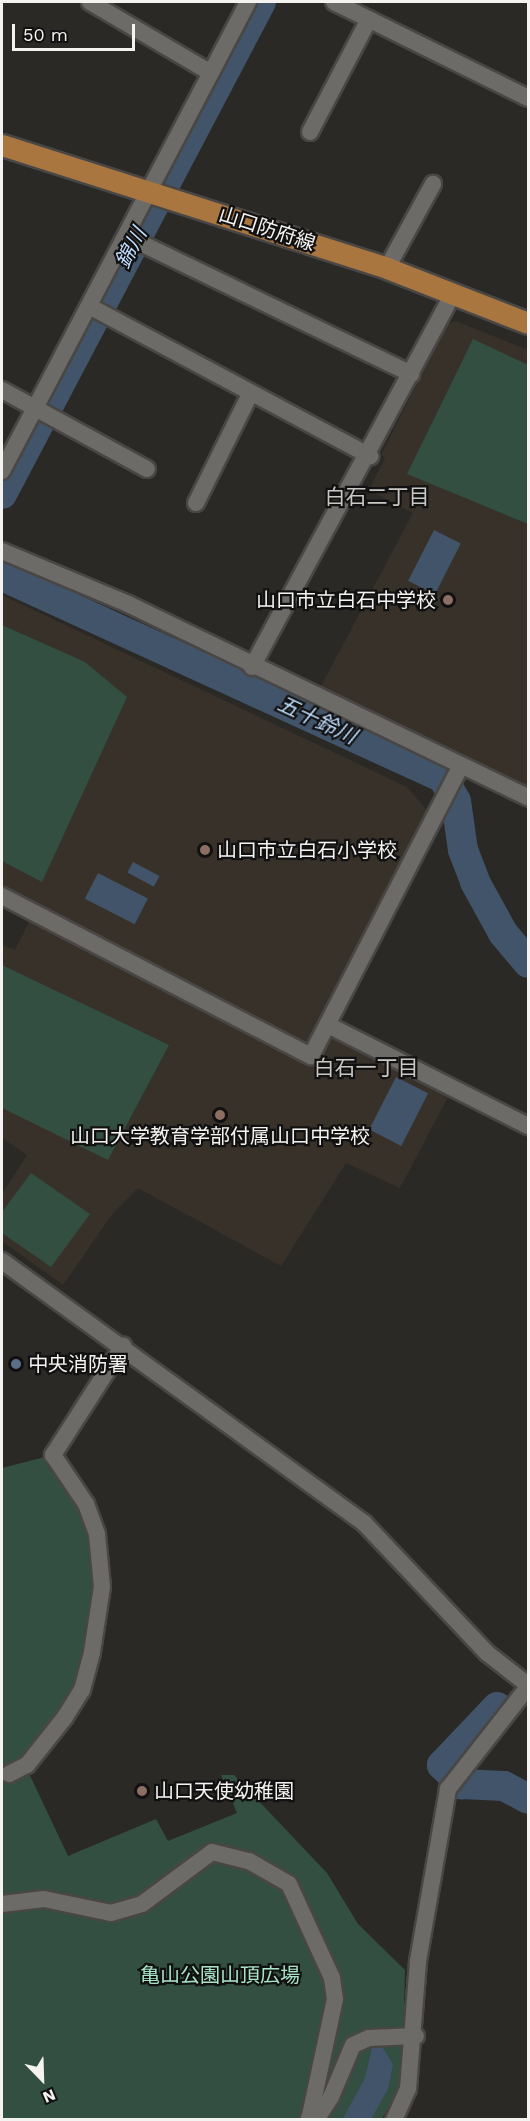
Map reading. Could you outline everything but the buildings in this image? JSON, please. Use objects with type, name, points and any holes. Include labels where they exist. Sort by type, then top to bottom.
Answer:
[{"type":"main road","name":"山口防府線","points":[[2,145],[387,268],[528,323]]},
{"type":"street","points":[[90,2],[211,73]]},
{"type":"street","points":[[2,471],[126,236],[158,194],[211,73],[248,2]]},
{"type":"street","points":[[334,2],[528,98]]},
{"type":"street","points":[[310,132],[369,19]]},
{"type":"street","points":[[387,268],[433,184]]},
{"type":"street","points":[[126,236],[411,374]]},
{"type":"street","points":[[252,667],[369,456],[453,293]]},
{"type":"street","points":[[90,306],[369,456]]},
{"type":"street","points":[[2,390],[147,469]]},
{"type":"street","points":[[196,503],[250,394]]},
{"type":"street","points":[[2,551],[128,604],[459,771],[528,797]]},
{"type":"street","points":[[2,896],[311,1056],[459,771]]},
{"type":"street","points":[[328,1025],[528,1126]]},
{"type":"street","points":[[2,1261],[123,1346],[364,1523],[487,1653],[528,1686],[462,1766],[448,1789],[418,1961],[416,2036],[408,2089],[394,2120]]},
{"type":"street","points":[[9,1774],[27,1765],[65,1717],[82,1690],[92,1652],[102,1587],[97,1534],[86,1504],[53,1455],[123,1346]]},
{"type":"street","points":[[2,1904],[44,1899],[111,1913],[142,1904],[212,1852],[249,1861],[290,1884],[332,1978],[335,2000],[309,2119],[318,2117],[331,2097],[353,2045],[369,2038],[416,2036]]},
{"type":"shaded area","name":"山口市立白石中学校","points":[[456,321],[528,350],[528,787],[320,688],[413,513],[369,490],[385,458],[381,455],[447,324]]},
{"type":"shaded area","name":"山口市立白石小学校","points":[[2,595],[407,787],[428,812],[313,1044],[305,1046],[2,888]]},
{"type":"shaded area","name":"山口大学教育学部付属山口中学校","points":[[30,920],[313,1066],[336,1033],[451,1091],[400,1188],[346,1163],[281,1266],[138,1188],[113,1213],[63,1285],[2,1241],[2,1194],[27,1155],[2,1138],[2,945],[15,950]]},
{"type":"green space","points":[[473,339],[528,365],[528,524],[407,474]]},
{"type":"green space","points":[[2,625],[85,662],[127,697],[42,882],[2,861]]},
{"type":"green space","points":[[2,965],[169,1045],[108,1160],[2,1108]]},
{"type":"green space","points":[[31,1173],[90,1214],[51,1267],[2,1233],[2,1212]]},
{"type":"green space","name":"亀山公園山頂広場","points":[[53,1455],[86,1504],[102,1587],[82,1690],[26,1767],[68,1856],[156,1819],[168,1841],[237,1813],[221,1775],[234,1775],[327,1873],[358,1924],[405,1970],[402,2081],[382,2119],[2,2120],[2,1468]]},
{"type":"water","points":[[434,530],[461,544],[435,594],[408,581]]},
{"type":"water","points":[[133,862],[159,876],[154,887],[127,873]]},
{"type":"water","points":[[98,873],[148,898],[135,924],[85,899]]},
{"type":"water","points":[[396,1077],[428,1093],[401,1146],[369,1130]]},
{"type":"water","points":[[381,2045],[393,2064],[388,2089],[371,2119],[342,2120],[365,2078],[372,2047]]},
{"type":"waterway","name":"錦川","points":[[2,494],[261,2]]},
{"type":"waterway","name":"五十鈴川","points":[[2,576],[443,778],[456,801],[463,850],[475,882],[503,933],[528,963]]},
{"type":"waterway","name":"五十鈴川","points":[[497,1707],[442,1765],[462,1784],[504,1786],[528,1799]]},
{"type":"place","name":"山口市立白石中学校","points":[[448,600]]},
{"type":"place","name":"山口市立白石小学校","points":[[205,850]]},
{"type":"place","name":"山口大学教育学部付属山口中学校","points":[[220,1115]]},
{"type":"place","name":"中央消防署","points":[[16,1364]]},
{"type":"place","name":"山口天使幼稚園","points":[[142,1791]]},
{"type":"district","name":"白石二丁目","points":[[377,497]]},
{"type":"district","name":"白石一丁目","points":[[366,1068]]}]
